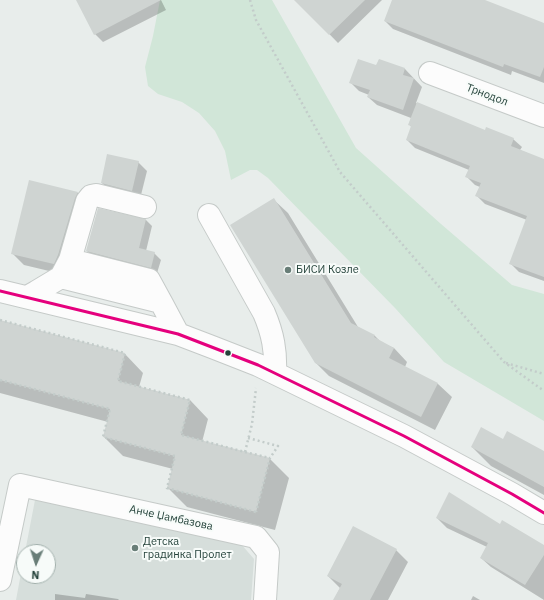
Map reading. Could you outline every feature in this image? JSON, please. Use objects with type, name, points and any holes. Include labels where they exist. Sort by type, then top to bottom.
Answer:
[{"type":"street","name":"Трнодол","points":[[430,73],[544,116]]},
{"type":"street","points":[[27,297],[36,292],[65,269],[83,212],[87,201],[91,196],[96,195],[145,207]]},
{"type":"street","points":[[209,215],[264,313],[270,327],[275,346],[266,369]]},
{"type":"street","points":[[65,269],[161,302],[178,334]]},
{"type":"street","points":[[0,291],[178,334],[266,369],[404,436],[512,494],[544,513]]},
{"type":"street","points":[[0,492],[20,485]]},
{"type":"street","points":[[0,580],[20,485]]},
{"type":"street","name":"Анче Џамбазова","points":[[20,485],[256,536],[268,552],[265,600]]},
{"type":"path","points":[[250,0],[256,20],[340,172],[504,362],[544,391]]},
{"type":"path","points":[[0,320],[125,353],[118,381],[190,400],[181,435],[270,458]]},
{"type":"path","points":[[504,362],[544,374]]},
{"type":"path","points":[[245,452],[266,369]]},
{"type":"path","points":[[0,380],[110,409],[103,437],[175,456],[167,488],[256,512],[270,458],[278,446],[248,438]]},
{"type":"shaded area","name":"Детска градинка Пролет","points":[[35,500],[241,544],[254,559],[251,600],[16,600],[19,584],[56,584],[56,544],[27,544]]},
{"type":"green space","points":[[160,0],[272,0],[356,148],[512,285],[544,294],[544,421],[444,362],[395,308],[268,178],[257,170],[250,170],[231,180],[225,151],[215,131],[199,113],[182,102],[158,94],[148,86],[145,67]]},
{"type":"building","points":[[76,0],[161,0],[94,35]]},
{"type":"building","points":[[294,0],[365,0],[329,35]]},
{"type":"building","points":[[392,0],[485,0],[544,23],[544,67],[540,77],[504,64],[503,67],[384,21]]},
{"type":"building","points":[[358,59],[376,65],[379,59],[405,68],[403,75],[414,78],[403,110],[367,97],[370,90],[349,83]]},
{"type":"building","points":[[417,102],[485,130],[486,127],[514,138],[511,146],[544,159],[544,277],[509,264],[527,216],[475,196],[481,183],[465,177],[470,166],[406,140],[411,126],[408,125]]},
{"type":"building","points":[[107,154],[139,161],[132,191],[101,183]]},
{"type":"building","points":[[29,180],[78,192],[54,264],[11,254]]},
{"type":"building","name":"БИСИ Козле","points":[[274,198],[351,323],[375,335],[374,337],[394,348],[389,358],[438,383],[421,417],[315,363],[230,225]]},
{"type":"building","points":[[98,208],[146,219],[139,248],[155,252],[151,268],[86,251]]},
{"type":"building","points":[[0,320],[125,353],[118,381],[190,400],[181,435],[270,458],[256,512],[167,488],[175,456],[103,437],[110,409],[0,380]]},
{"type":"building","points":[[481,427],[503,439],[507,431],[544,451],[544,487],[471,447]]},
{"type":"building","points":[[449,492],[500,524],[502,520],[544,545],[544,555],[525,585],[480,558],[488,543],[436,518]]},
{"type":"building","points":[[353,526],[397,549],[370,600],[333,600],[342,584],[327,576]]},
{"type":"transit line","points":[[0,291],[178,334],[258,365],[404,436],[512,494],[544,513]]},
{"type":"place","name":"БИСИ Козле","points":[[288,270]]},
{"type":"place","name":"Детска градинка Пролет","points":[[135,548]]}]
